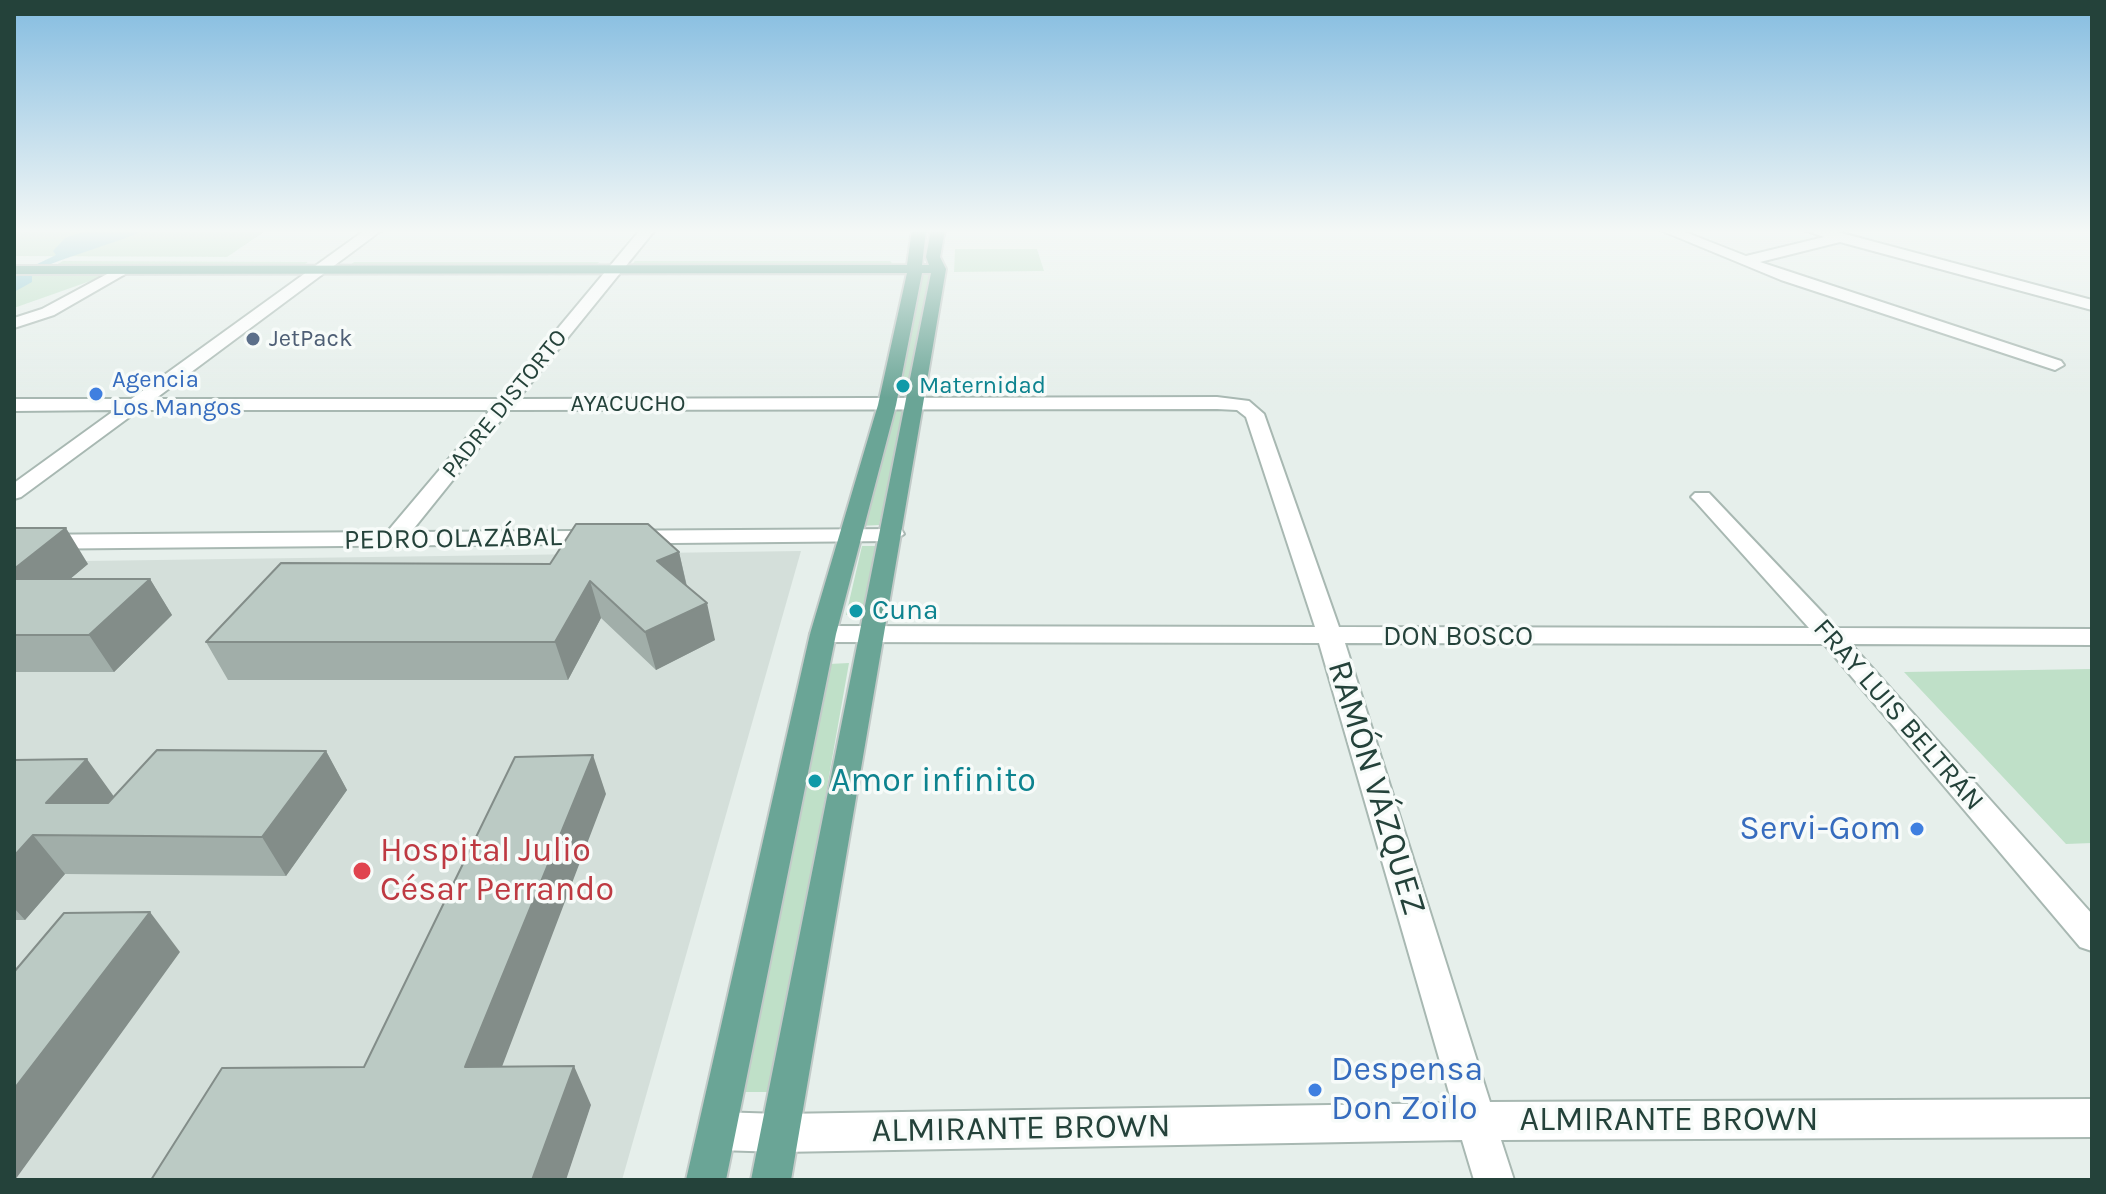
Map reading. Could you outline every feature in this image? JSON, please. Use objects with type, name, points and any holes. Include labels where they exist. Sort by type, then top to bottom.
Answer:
[{"type":"main road","points":[[706,1180],[823,634],[917,286]]},
{"type":"main road","points":[[771,1180],[916,405],[924,286]]},
{"type":"street","points":[[14,323],[48,312],[94,286]]},
{"type":"street","points":[[14,493],[299,286]]},
{"type":"street","name":"PADRE DISTORTO","points":[[392,540],[602,286]]},
{"type":"street","points":[[1818,286],[2055,365]]},
{"type":"street","points":[[2023,286],[2092,305]]},
{"type":"street","name":"AYACUCHO","points":[[14,405],[1242,405]]},
{"type":"street","name":"RAMÓN VÁZQUEZ","points":[[1242,405],[1255,414],[1330,636],[1494,1180]]},
{"type":"street","name":"FRAY LUIS BELTRÁN","points":[[1702,497],[1831,637],[2092,937]]},
{"type":"street","name":"PEDRO OLAZÁBAL","points":[[14,542],[893,534]]},
{"type":"street","name":"DON BOSCO","points":[[823,634],[2092,637]]},
{"type":"street","name":"ALMIRANTE BROWN","points":[[718,1131],[780,1133],[1476,1121],[2092,1118]]},
{"type":"shaded area","name":"Hospital Julio César Perrando","points":[[801,551],[622,1180],[14,1180],[14,562]]},
{"type":"green space","points":[[14,286],[77,286],[14,308]]},
{"type":"green space","points":[[918,286],[930,286],[908,389],[894,389]]},
{"type":"green space","points":[[892,411],[906,411],[879,525],[859,526]]},
{"type":"green space","points":[[862,546],[879,546],[863,614],[846,615]]},
{"type":"green space","points":[[849,663],[773,1092],[743,1092],[829,664]]},
{"type":"green space","points":[[2092,669],[2092,843],[2066,844],[1904,672]]},
{"type":"building","points":[[576,524],[648,524],[679,552],[657,561],[707,603],[645,632],[590,581],[555,642],[206,642],[281,563],[550,564]]},
{"type":"building","points":[[14,528],[66,528],[14,569]]},
{"type":"building","points":[[14,579],[150,579],[89,635],[14,635]]},
{"type":"building","points":[[157,750],[326,751],[262,837],[33,835],[14,856],[14,760],[87,759],[46,803],[108,803]]},
{"type":"building","points":[[593,755],[465,1067],[574,1066],[532,1180],[151,1180],[222,1068],[364,1067],[515,757]]},
{"type":"building","points":[[150,912],[14,1089],[14,972],[64,913]]},
{"type":"place","name":"JetPack","points":[[253,339]]},
{"type":"place","name":"Maternidad","points":[[903,386]]},
{"type":"place","name":"Agencia Los Mangos","points":[[96,394]]},
{"type":"place","name":"Cuna","points":[[856,611]]},
{"type":"place","name":"Amor infinito","points":[[815,781]]},
{"type":"place","name":"Servi-Gom","points":[[1917,829]]},
{"type":"place","name":"Hospital Julio César Perrando","points":[[362,871]]},
{"type":"place","name":"Despensa Don Zoilo","points":[[1315,1090]]}]
